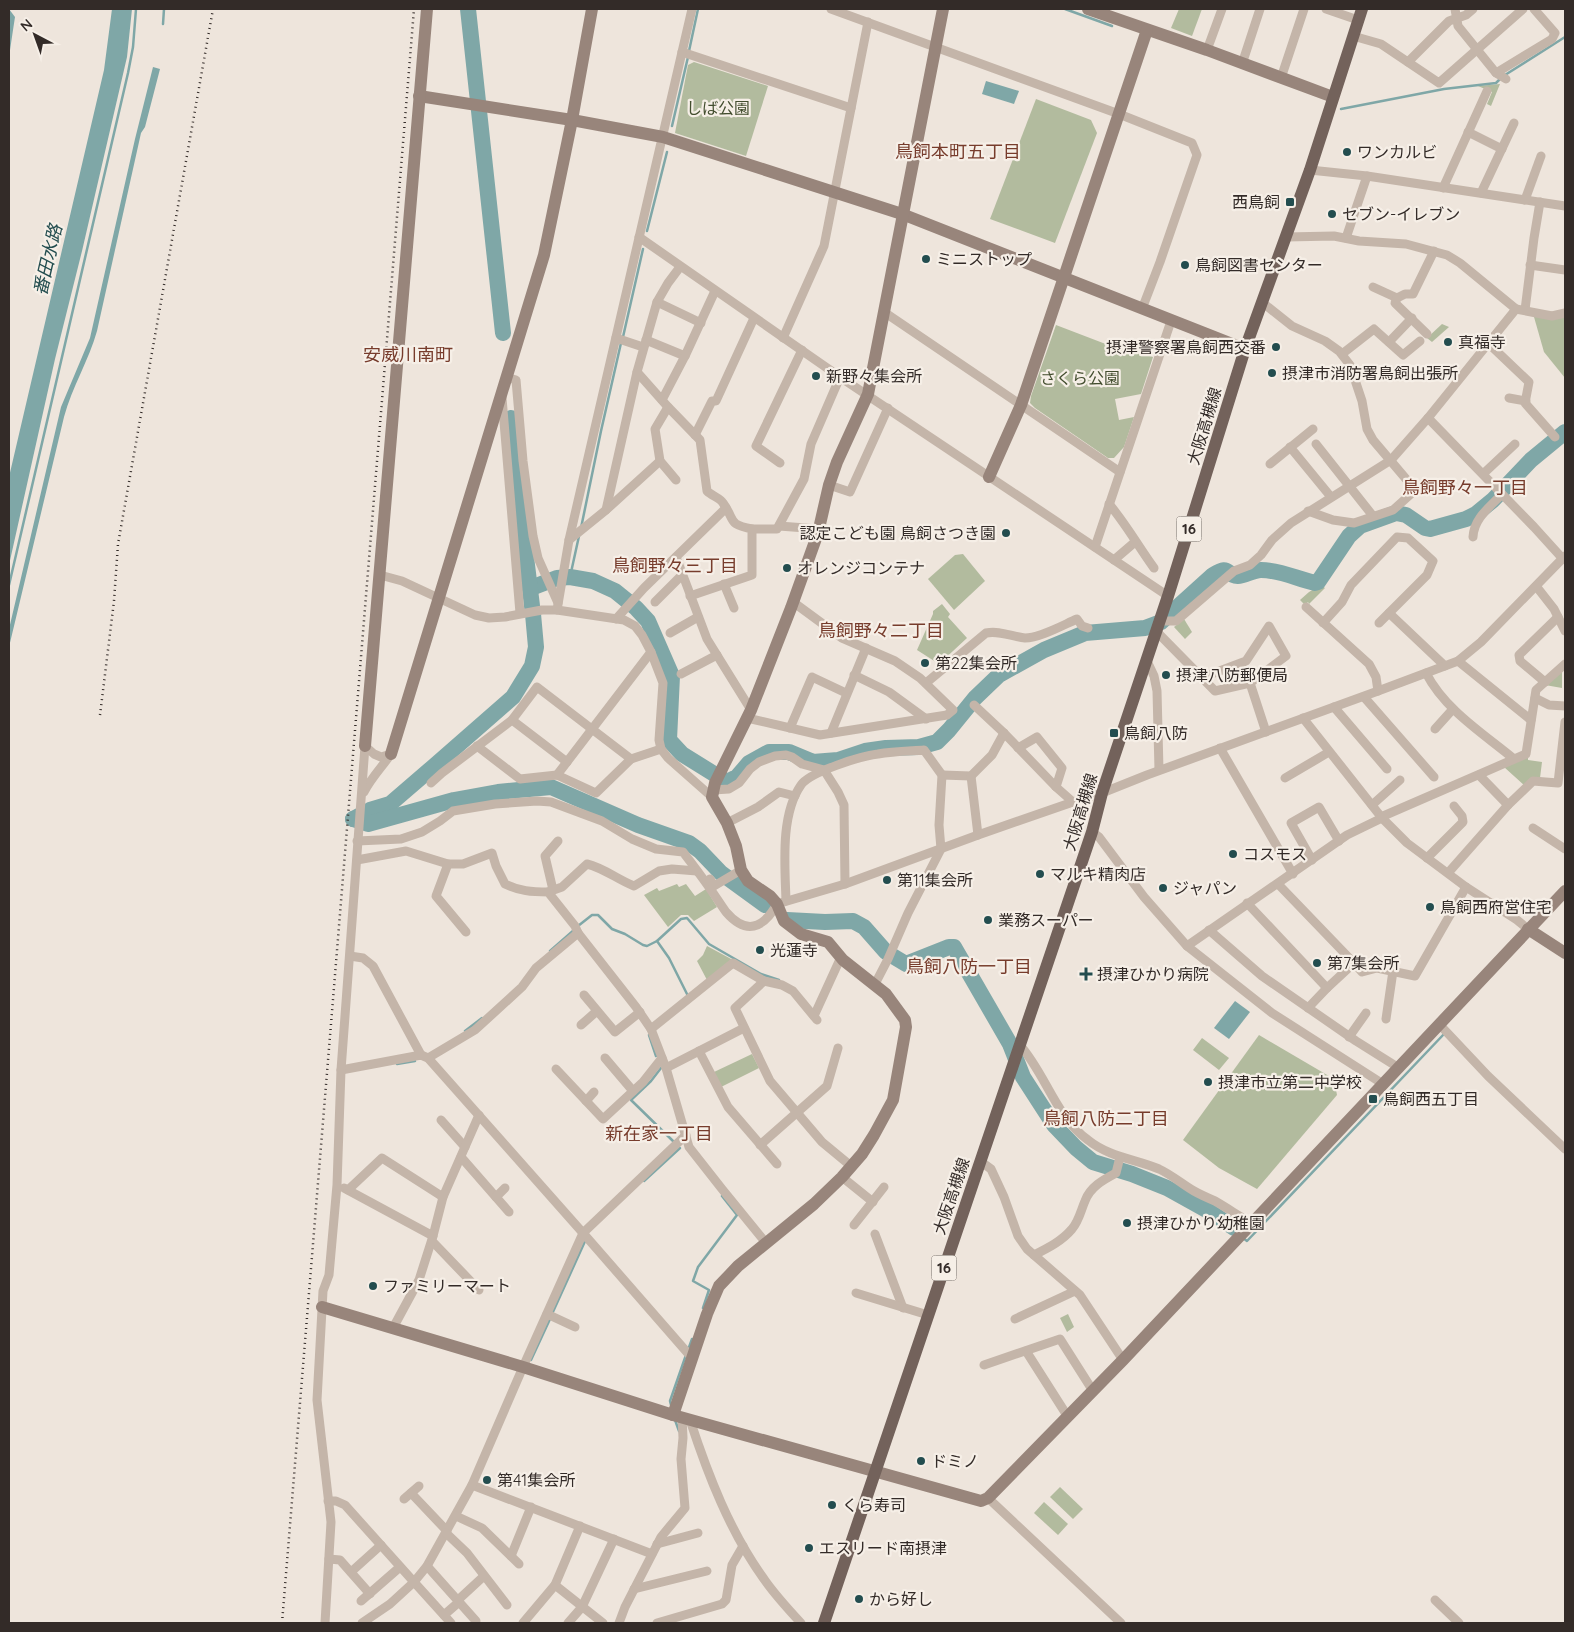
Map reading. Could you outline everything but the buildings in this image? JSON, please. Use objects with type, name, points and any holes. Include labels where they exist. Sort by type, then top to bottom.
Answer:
[{"type":"main road","name":"大阪高槻線","points":[[824,1623],[1092,832],[1102,793],[1168,596],[1245,349],[1310,170],[1360,14]]},
{"type":"street","points":[[325,1623],[331,1522],[317,1400],[322,1306],[323,1291],[330,1275],[338,1184],[341,1070],[357,842],[427,9]]},
{"type":"street","points":[[362,798],[369,782],[391,754],[544,255],[572,120],[592,9]]},
{"type":"street","points":[[558,607],[565,565],[576,535],[616,338],[692,9]]},
{"type":"street","points":[[831,9],[1119,114],[1192,143],[1197,155],[1142,310]]},
{"type":"street","points":[[713,790],[749,714],[793,602],[819,529],[829,485],[837,462],[868,394],[943,9]]},
{"type":"street","points":[[1088,9],[1207,50],[1333,97]]},
{"type":"street","points":[[1207,50],[1222,9]]},
{"type":"street","points":[[1242,64],[1260,9]]},
{"type":"street","points":[[1281,78],[1304,9]]},
{"type":"street","points":[[1326,9],[1360,14]]},
{"type":"street","points":[[1455,9],[1458,26],[1500,76],[1552,39],[1555,33],[1534,9]]},
{"type":"street","points":[[1408,62],[1449,22],[1466,15],[1473,9]]},
{"type":"street","points":[[1353,36],[1381,44],[1439,83],[1523,9]]},
{"type":"street","points":[[783,338],[824,246],[868,22]]},
{"type":"street","points":[[989,477],[1021,405],[1147,30]]},
{"type":"street","points":[[682,52],[851,108]]},
{"type":"street","points":[[1443,188],[1487,91]]},
{"type":"street","points":[[419,96],[572,120],[663,137],[902,214],[1245,349]]},
{"type":"street","points":[[1481,193],[1514,123]]},
{"type":"street","points":[[1468,132],[1502,149]]},
{"type":"street","points":[[1525,200],[1541,156]]},
{"type":"street","points":[[1310,170],[1367,176],[1565,206]]},
{"type":"street","points":[[1346,238],[1367,176]]},
{"type":"street","points":[[1201,678],[1246,661],[1269,626],[1286,656],[1250,683],[1215,691],[1201,678],[1158,626],[1176,621],[1231,573],[1250,565],[1261,555],[1272,540],[1308,511],[1391,460],[1428,418],[1488,343],[1520,310],[1530,265],[1540,202]]},
{"type":"street","points":[[1286,237],[1334,236],[1359,241],[1406,244],[1434,251],[1448,255],[1460,263],[1520,310],[1552,316],[1565,313]]},
{"type":"street","points":[[639,237],[840,377],[1168,596]]},
{"type":"street","points":[[1397,298],[1405,294],[1414,294],[1434,251]]},
{"type":"street","points":[[1530,265],[1565,270]]},
{"type":"street","points":[[606,510],[637,372],[657,302],[680,267]]},
{"type":"street","points":[[1373,287],[1397,298]]},
{"type":"street","points":[[662,400],[715,291]]},
{"type":"street","points":[[1397,298],[1396,303],[1427,334]]},
{"type":"street","points":[[657,302],[701,323]]},
{"type":"street","points":[[1263,302],[1292,326],[1325,341],[1342,354],[1350,366],[1362,400],[1367,429],[1373,440],[1412,486],[1412,493],[1393,510],[1354,523],[1333,520],[1308,511]]},
{"type":"street","points":[[884,312],[1120,472]]},
{"type":"street","points":[[696,435],[712,401],[716,401],[754,318]]},
{"type":"street","points":[[1388,342],[1412,318]]},
{"type":"street","points":[[1095,547],[1171,321]]},
{"type":"street","points":[[1342,354],[1374,329],[1404,355],[1420,341]]},
{"type":"street","points":[[616,338],[645,343],[685,356]]},
{"type":"street","points":[[1488,343],[1530,382],[1526,403],[1555,437]]},
{"type":"street","points":[[780,463],[756,446],[802,350]]},
{"type":"street","points":[[637,372],[700,440],[707,491],[723,502],[732,521],[737,526],[752,529],[777,529],[779,526],[804,479],[811,444],[840,377]]},
{"type":"street","points":[[506,377],[516,380],[523,461],[533,536],[540,563],[558,607]]},
{"type":"street","points":[[502,392],[523,613]]},
{"type":"street","points":[[1509,398],[1526,401]]},
{"type":"street","points":[[668,407],[655,428],[660,461],[676,480]]},
{"type":"street","points":[[829,485],[850,492],[888,408]]},
{"type":"street","points":[[357,842],[401,839],[422,832],[453,811],[495,804],[551,802],[602,822],[632,839],[656,849],[683,852],[726,912],[740,924],[750,928],[758,926],[782,903],[845,884],[978,835],[1102,793],[1159,770],[1458,661],[1481,642],[1564,558],[1428,418]]},
{"type":"street","points":[[1270,464],[1313,429]]},
{"type":"street","points":[[1316,444],[1374,516]]},
{"type":"street","points":[[1483,474],[1515,444]]},
{"type":"street","points":[[1290,447],[1331,497]]},
{"type":"street","points":[[576,535],[660,461]]},
{"type":"street","points":[[1473,537],[1474,527],[1481,516],[1501,493]]},
{"type":"street","points":[[1109,504],[1126,525],[1135,542],[1154,568]]},
{"type":"street","points":[[616,619],[726,508]]},
{"type":"street","points":[[779,526],[819,529]]},
{"type":"street","points":[[690,596],[752,575],[752,529]]},
{"type":"street","points":[[1323,623],[1342,602],[1351,585],[1397,537],[1408,538],[1433,561],[1428,575],[1379,623]]},
{"type":"street","points":[[1114,560],[1135,542]]},
{"type":"street","points":[[676,557],[707,639],[749,714],[790,728],[820,735],[926,719],[947,715],[954,710],[920,678],[895,661],[842,638],[793,602]]},
{"type":"street","points":[[380,575],[402,580],[475,615],[489,618],[505,617],[558,607],[624,620],[635,626],[651,652],[663,683],[659,740],[661,749],[668,758],[713,790],[736,846],[742,870],[748,881],[782,903]]},
{"type":"street","points":[[655,602],[682,575]]},
{"type":"street","points":[[724,584],[734,608]]},
{"type":"street","points":[[1536,586],[1549,601],[1565,632]]},
{"type":"street","points":[[1306,607],[1369,664],[1376,677],[1378,691]]},
{"type":"street","points":[[1389,613],[1445,666]]},
{"type":"street","points":[[670,633],[698,617]]},
{"type":"street","points":[[1545,682],[1520,661],[1519,655],[1558,618]]},
{"type":"street","points":[[926,683],[986,633],[993,632],[1025,638],[1035,636],[1077,619],[1082,626],[1088,628]]},
{"type":"street","points":[[831,733],[866,648]]},
{"type":"street","points":[[557,775],[651,652]]},
{"type":"street","points":[[681,674],[717,655]]},
{"type":"street","points":[[1146,659],[1154,676],[1157,691],[1159,770]]},
{"type":"street","points":[[1458,661],[1531,720]]},
{"type":"street","points":[[1187,946],[1347,835],[1526,754],[1536,690],[1565,664]]},
{"type":"street","points":[[1426,673],[1431,683],[1453,709],[1514,759]]},
{"type":"street","points":[[854,675],[889,692],[926,719]]},
{"type":"street","points":[[790,728],[812,677],[846,693]]},
{"type":"street","points":[[1250,683],[1266,732]]},
{"type":"street","points":[[431,783],[512,720],[537,686],[631,759]]},
{"type":"street","points":[[1364,696],[1434,777]]},
{"type":"street","points":[[1535,698],[1548,705],[1565,706]]},
{"type":"street","points":[[974,705],[1073,802]]},
{"type":"street","points":[[1334,707],[1387,768]]},
{"type":"street","points":[[1435,729],[1453,709]]},
{"type":"street","points":[[1303,718],[1382,818],[1407,843],[1466,887],[1565,952]]},
{"type":"street","points":[[512,720],[567,762]]},
{"type":"street","points":[[1448,872],[1508,805],[1533,782],[1558,783],[1565,722]]},
{"type":"street","points":[[942,775],[971,776],[992,755],[1004,733]]},
{"type":"street","points":[[1018,748],[1037,737],[1062,768],[1056,787]]},
{"type":"street","points":[[365,746],[381,757],[391,754]]},
{"type":"street","points":[[477,746],[520,779],[557,775],[596,793],[631,759],[661,749]]},
{"type":"street","points":[[1220,748],[1292,874]]},
{"type":"street","points":[[619,1623],[625,1607],[661,1537],[685,1508],[681,1458],[683,1438],[682,1417],[689,1355],[719,1286],[738,1266],[814,1204],[842,1177],[862,1154],[893,1100],[906,1027],[905,1020],[886,994],[841,957],[828,942],[801,934],[784,921],[782,903],[787,821],[795,796],[802,783],[824,770],[877,754],[924,750],[942,775],[939,825],[941,849],[908,913],[875,984]]},
{"type":"street","points":[[1284,778],[1330,752]]},
{"type":"street","points":[[713,790],[729,789],[739,783],[754,766],[775,756],[786,755],[802,764],[824,770],[844,805],[845,884]]},
{"type":"street","points":[[1478,775],[1508,805]]},
{"type":"street","points":[[971,776],[978,835]]},
{"type":"street","points":[[1372,805],[1400,780]]},
{"type":"street","points":[[727,823],[758,807],[779,792],[795,796]]},
{"type":"street","points":[[1427,858],[1463,822],[1462,816],[1454,806]]},
{"type":"street","points":[[1312,860],[1291,823],[1319,807],[1339,841]]},
{"type":"street","points":[[1533,828],[1548,842],[1565,849]]},
{"type":"street","points":[[1092,832],[1099,837],[1144,896],[1187,946],[1272,1013],[1384,1084]]},
{"type":"street","points":[[558,841],[545,856],[550,891],[652,1029],[690,1147],[766,1243]]},
{"type":"street","points":[[357,860],[406,851],[448,864],[463,864],[492,853],[505,884],[516,889],[532,892],[550,891],[562,887],[587,864],[596,866],[622,882],[634,886],[659,871],[695,868],[700,865],[714,886],[742,870]]},
{"type":"street","points":[[448,864],[436,896],[466,932]]},
{"type":"street","points":[[1278,884],[1362,972],[1377,968],[1415,976],[1466,887]]},
{"type":"street","points":[[322,1306],[682,1417],[981,1501],[988,1498],[1123,1360],[1565,891]]},
{"type":"street","points":[[1247,904],[1327,988]]},
{"type":"street","points":[[341,1070],[424,1057],[476,1030],[522,987],[536,968],[577,930]]},
{"type":"street","points":[[1209,930],[1262,976],[1349,1037],[1399,1068]]},
{"type":"street","points":[[350,956],[364,958],[373,966],[424,1057],[479,1115],[689,1355]]},
{"type":"street","points":[[652,1029],[733,963],[764,981],[782,985],[793,991],[816,1018],[841,957]]},
{"type":"street","points":[[1308,1008],[1354,963]]},
{"type":"street","points":[[1386,1019],[1393,971]]},
{"type":"street","points":[[764,981],[735,1008],[744,1028],[770,1081],[822,1142],[851,1166]]},
{"type":"street","points":[[584,996],[615,1032],[640,1012]]},
{"type":"street","points":[[581,1025],[597,1011]]},
{"type":"street","points":[[1349,1037],[1366,1013]]},
{"type":"street","points":[[1439,1024],[1488,1076],[1565,1149]]},
{"type":"street","points":[[666,1068],[744,1028]]},
{"type":"street","points":[[1018,1047],[1031,1057],[1066,1119],[1087,1140],[1120,1157],[1158,1168],[1195,1192],[1213,1200],[1251,1223]]},
{"type":"street","points":[[760,1145],[826,1086],[838,1048]]},
{"type":"street","points":[[699,1051],[728,1107],[777,1164]]},
{"type":"street","points":[[605,1058],[633,1091]]},
{"type":"street","points":[[556,1069],[603,1118],[650,1074],[662,1058]]},
{"type":"street","points":[[586,1101],[594,1092]]},
{"type":"street","points":[[393,1328],[419,1280],[443,1197],[479,1115]]},
{"type":"street","points":[[441,1120],[465,1147]]},
{"type":"street","points":[[362,1623],[390,1604],[414,1582],[427,1566],[447,1532],[472,1485],[547,1314],[586,1236],[686,1135]]},
{"type":"street","points":[[461,1157],[509,1212]]},
{"type":"street","points":[[1034,1255],[1057,1243],[1073,1228],[1090,1191],[1102,1180],[1116,1173],[1120,1157]]},
{"type":"street","points":[[348,1190],[382,1158],[443,1197]]},
{"type":"street","points":[[980,1161],[991,1169],[1018,1236],[1027,1249],[1080,1295],[1123,1360]]},
{"type":"street","points":[[842,1177],[873,1202]]},
{"type":"street","points":[[338,1184],[432,1238],[479,1290]]},
{"type":"street","points":[[854,1225],[884,1187]]},
{"type":"street","points":[[496,1197],[505,1188]]},
{"type":"street","points":[[876,1234],[902,1308]]},
{"type":"street","points":[[1015,1319],[1075,1291]]},
{"type":"street","points":[[856,1293],[928,1315]]},
{"type":"street","points":[[547,1314],[575,1327]]},
{"type":"street","points":[[984,1365],[1060,1339],[1093,1391]]},
{"type":"street","points":[[1026,1351],[1068,1417]]},
{"type":"street","points":[[682,1417],[743,1546],[763,1579],[780,1601],[801,1623]]},
{"type":"street","points":[[472,1485],[652,1554]]},
{"type":"street","points":[[419,1486],[408,1496],[467,1553],[507,1605]]},
{"type":"street","points":[[988,1498],[1122,1623]]},
{"type":"street","points":[[328,1501],[336,1501],[345,1505],[451,1623]]},
{"type":"street","points":[[510,1556],[531,1507]]},
{"type":"street","points":[[456,1516],[482,1528],[519,1564]]},
{"type":"street","points":[[523,1623],[555,1585],[580,1526]]},
{"type":"street","points":[[657,1544],[698,1533]]},
{"type":"street","points":[[568,1623],[582,1607],[614,1539]]},
{"type":"street","points":[[351,1572],[381,1545]]},
{"type":"street","points":[[663,1623],[722,1604],[726,1600],[732,1566],[743,1546]]},
{"type":"street","points":[[329,1559],[340,1560],[370,1594]]},
{"type":"street","points":[[427,1566],[476,1622]]},
{"type":"street","points":[[361,1601],[400,1567]]},
{"type":"street","points":[[634,1589],[707,1571]]},
{"type":"street","points":[[444,1615],[484,1576]]},
{"type":"street","points":[[555,1585],[603,1623]]},
{"type":"street","points":[[1436,1600],[1460,1623]]},
{"type":"green space","points":[[1179,9],[1202,9],[1192,36],[1171,28]]},
{"type":"green space","name":"しば公園","points":[[694,62],[768,86],[746,156],[675,133],[688,65]]},
{"type":"green space","points":[[1500,84],[1491,106],[1487,104],[1492,92],[1478,86]]},
{"type":"green space","points":[[1036,99],[1091,120],[1097,133],[1055,243],[990,219]]},
{"type":"green space","points":[[1534,317],[1565,317],[1565,378],[1544,352]]},
{"type":"green space","points":[[1442,324],[1449,327],[1432,342],[1427,338]]},
{"type":"green space","name":"さくら公園","points":[[1056,325],[1103,343],[1153,357],[1141,394],[1115,399],[1119,420],[1134,417],[1124,447],[1114,458],[1108,458],[1030,403]]},
{"type":"green space","points":[[963,554],[985,581],[954,610],[928,579],[955,555]]},
{"type":"green space","points":[[1321,585],[1325,588],[1309,604],[1308,602],[1305,605],[1300,600],[1309,592]]},
{"type":"green space","points":[[942,604],[950,614],[948,617],[967,638],[939,664],[917,650],[933,611]]},
{"type":"green space","points":[[1184,619],[1192,632],[1185,639],[1174,627]]},
{"type":"green space","points":[[1562,669],[1562,688],[1545,685]]},
{"type":"green space","points":[[1528,757],[1528,760],[1542,762],[1540,778],[1525,786],[1504,767]]},
{"type":"green space","points":[[677,884],[679,887],[686,884],[695,896],[706,889],[717,907],[694,921],[688,915],[681,915],[668,927],[644,895],[657,888],[659,891]]},
{"type":"green space","points":[[707,946],[733,960],[707,980],[697,961],[703,955]]},
{"type":"green space","points":[[1259,1035],[1334,1079],[1337,1095],[1257,1189],[1219,1168],[1183,1140]]},
{"type":"green space","points":[[1202,1038],[1229,1058],[1219,1070],[1193,1050]]},
{"type":"green space","points":[[752,1054],[759,1068],[721,1087],[714,1072]]},
{"type":"green space","points":[[1068,1314],[1074,1327],[1067,1332],[1060,1318]]},
{"type":"green space","points":[[1060,1487],[1083,1509],[1073,1519],[1050,1497]]},
{"type":"green space","points":[[1044,1502],[1068,1524],[1058,1535],[1034,1513]]},
{"type":"water","points":[[9,9],[15,17],[9,57]]},
{"type":"water","points":[[112,9],[132,9],[127,57],[55,359],[9,565],[9,477],[104,70]]},
{"type":"water","points":[[153,67],[160,69],[145,127],[141,133],[97,331],[64,417],[9,647],[9,629],[61,407],[90,338]]},
{"type":"water","points":[[986,81],[1019,91],[1014,104],[982,94]]},
{"type":"water","points":[[1235,1001],[1250,1012],[1229,1039],[1214,1028]]},
{"type":"waterway","points":[[9,585],[128,73],[133,47],[136,9]]},
{"type":"waterway","points":[[163,24],[164,9]]},
{"type":"waterway","points":[[468,9],[503,333]]},
{"type":"waterway","points":[[689,51],[698,9]]},
{"type":"waterway","points":[[1065,9],[1112,26]]},
{"type":"waterway","points":[[1505,75],[1565,37]]},
{"type":"waterway","points":[[672,126],[688,57]]},
{"type":"waterway","points":[[1341,109],[1444,89],[1496,83],[1501,78]]},
{"type":"waterway","points":[[647,231],[667,152]]},
{"type":"waterway","points":[[623,337],[643,249]]},
{"type":"waterway","points":[[581,528],[621,343]]},
{"type":"waterway","points":[[353,819],[370,810],[390,804],[513,697],[532,666],[536,647],[511,418]]},
{"type":"waterway","points":[[531,588],[557,578],[570,577],[593,581],[615,591],[636,608],[648,621],[672,676],[669,740],[682,754],[727,782],[737,777],[749,763],[769,752],[789,752],[813,762],[838,760],[865,751],[919,747],[937,742],[975,698],[999,675],[1044,650],[1085,633],[1145,628],[1161,622],[1213,575],[1223,570],[1238,576],[1258,570],[1268,570],[1315,583],[1318,582],[1349,536],[1360,526],[1396,513],[1406,515],[1425,528],[1430,529],[1466,519],[1476,514],[1493,500],[1531,460],[1565,432]]},
{"type":"waterway","points":[[570,577],[579,536]]},
{"type":"waterway","points":[[353,819],[368,824],[454,800],[498,792],[551,787],[638,825],[689,843],[700,851],[721,873],[765,905]]},
{"type":"waterway","points":[[578,926],[592,915],[598,915],[612,929],[647,946],[657,941],[681,919],[687,918],[709,944],[761,974],[779,980]]},
{"type":"waterway","points":[[787,920],[853,921],[864,927],[886,952],[906,964],[949,947],[954,947],[1010,1044],[1023,1077],[1054,1125],[1076,1148],[1093,1162],[1132,1174],[1167,1188],[1212,1213],[1234,1228]]},
{"type":"waterway","points":[[550,951],[574,930]]},
{"type":"waterway","points":[[657,941],[669,958],[688,996]]},
{"type":"waterway","points":[[465,1031],[482,1018]]},
{"type":"waterway","points":[[1243,1238],[1247,1241],[1444,1034]]},
{"type":"waterway","points":[[649,1035],[656,1056]]},
{"type":"waterway","points":[[397,1064],[415,1061]]},
{"type":"waterway","points":[[661,1068],[651,1081],[631,1100],[674,1142]]},
{"type":"waterway","points":[[644,1181],[680,1148]]},
{"type":"waterway","points":[[703,1308],[709,1290],[693,1281],[698,1267],[737,1215],[722,1196]]},
{"type":"waterway","points":[[552,1314],[586,1239]]},
{"type":"waterway","points":[[531,1360],[550,1319]]},
{"type":"waterway","points":[[688,1350],[692,1339]]},
{"type":"waterway","points":[[671,1405],[670,1401],[686,1355]]},
{"type":"waterway","points":[[675,1420],[679,1431]]},
{"type":"railway","points":[[100,715],[114,601],[118,544],[213,9]]},
{"type":"railway","points":[[282,1623],[414,9]]},
{"type":"place","name":"ワンカルビ","points":[[1347,152]]},
{"type":"place","name":"西鳥飼","points":[[1290,202]]},
{"type":"place","name":"セブン-イレブン","points":[[1332,214]]},
{"type":"place","name":"ミニストップ","points":[[926,259]]},
{"type":"place","name":"鳥飼図書センター","points":[[1185,265]]},
{"type":"place","name":"真福寺","points":[[1448,342]]},
{"type":"place","name":"摂津警察署鳥飼西交番","points":[[1276,347]]},
{"type":"place","name":"摂津市消防署鳥飼出張所","points":[[1272,373]]},
{"type":"place","name":"新野々集会所","points":[[816,376]]},
{"type":"place","name":"認定こども園 鳥飼さつき園","points":[[1006,533]]},
{"type":"place","name":"オレンジコンテナ","points":[[787,568]]},
{"type":"place","name":"第22集会所","points":[[925,663]]},
{"type":"place","name":"摂津八防郵便局","points":[[1166,675]]},
{"type":"place","name":"鳥飼八防","points":[[1114,733]]},
{"type":"place","name":"コスモス","points":[[1233,854]]},
{"type":"place","name":"マルキ精肉店","points":[[1040,874]]},
{"type":"place","name":"第11集会所","points":[[887,880]]},
{"type":"place","name":"ジャパン","points":[[1163,888]]},
{"type":"place","name":"鳥飼西府営住宅","points":[[1430,907]]},
{"type":"place","name":"業務スーパー","points":[[988,920]]},
{"type":"place","name":"光蓮寺","points":[[760,950]]},
{"type":"place","name":"第7集会所","points":[[1317,963]]},
{"type":"place","name":"摂津ひかり病院","points":[[1086,974]]},
{"type":"place","name":"摂津市立第二中学校","points":[[1208,1082]]},
{"type":"place","name":"鳥飼西五丁目","points":[[1373,1099]]},
{"type":"place","name":"摂津ひかり幼稚園","points":[[1127,1223]]},
{"type":"place","name":"ファミリーマート","points":[[373,1286]]},
{"type":"place","name":"ドミノ","points":[[921,1461]]},
{"type":"place","name":"第41集会所","points":[[487,1480]]},
{"type":"place","name":"くら寿司","points":[[832,1505]]},
{"type":"place","name":"エスリード南摂津","points":[[809,1548]]},
{"type":"place","name":"から好し","points":[[859,1599]]},
{"type":"district","name":"鳥飼本町五丁目","points":[[958,152]]},
{"type":"district","name":"安威川南町","points":[[408,355]]},
{"type":"district","name":"鳥飼野々一丁目","points":[[1465,488]]},
{"type":"district","name":"鳥飼野々三丁目","points":[[675,566]]},
{"type":"district","name":"鳥飼野々二丁目","points":[[881,631]]},
{"type":"district","name":"鳥飼八防一丁目","points":[[969,967]]},
{"type":"district","name":"鳥飼八防二丁目","points":[[1106,1119]]},
{"type":"district","name":"新在家一丁目","points":[[659,1134]]},
{"type":"water label","name":"番田水路","points":[[48,260]]}]
